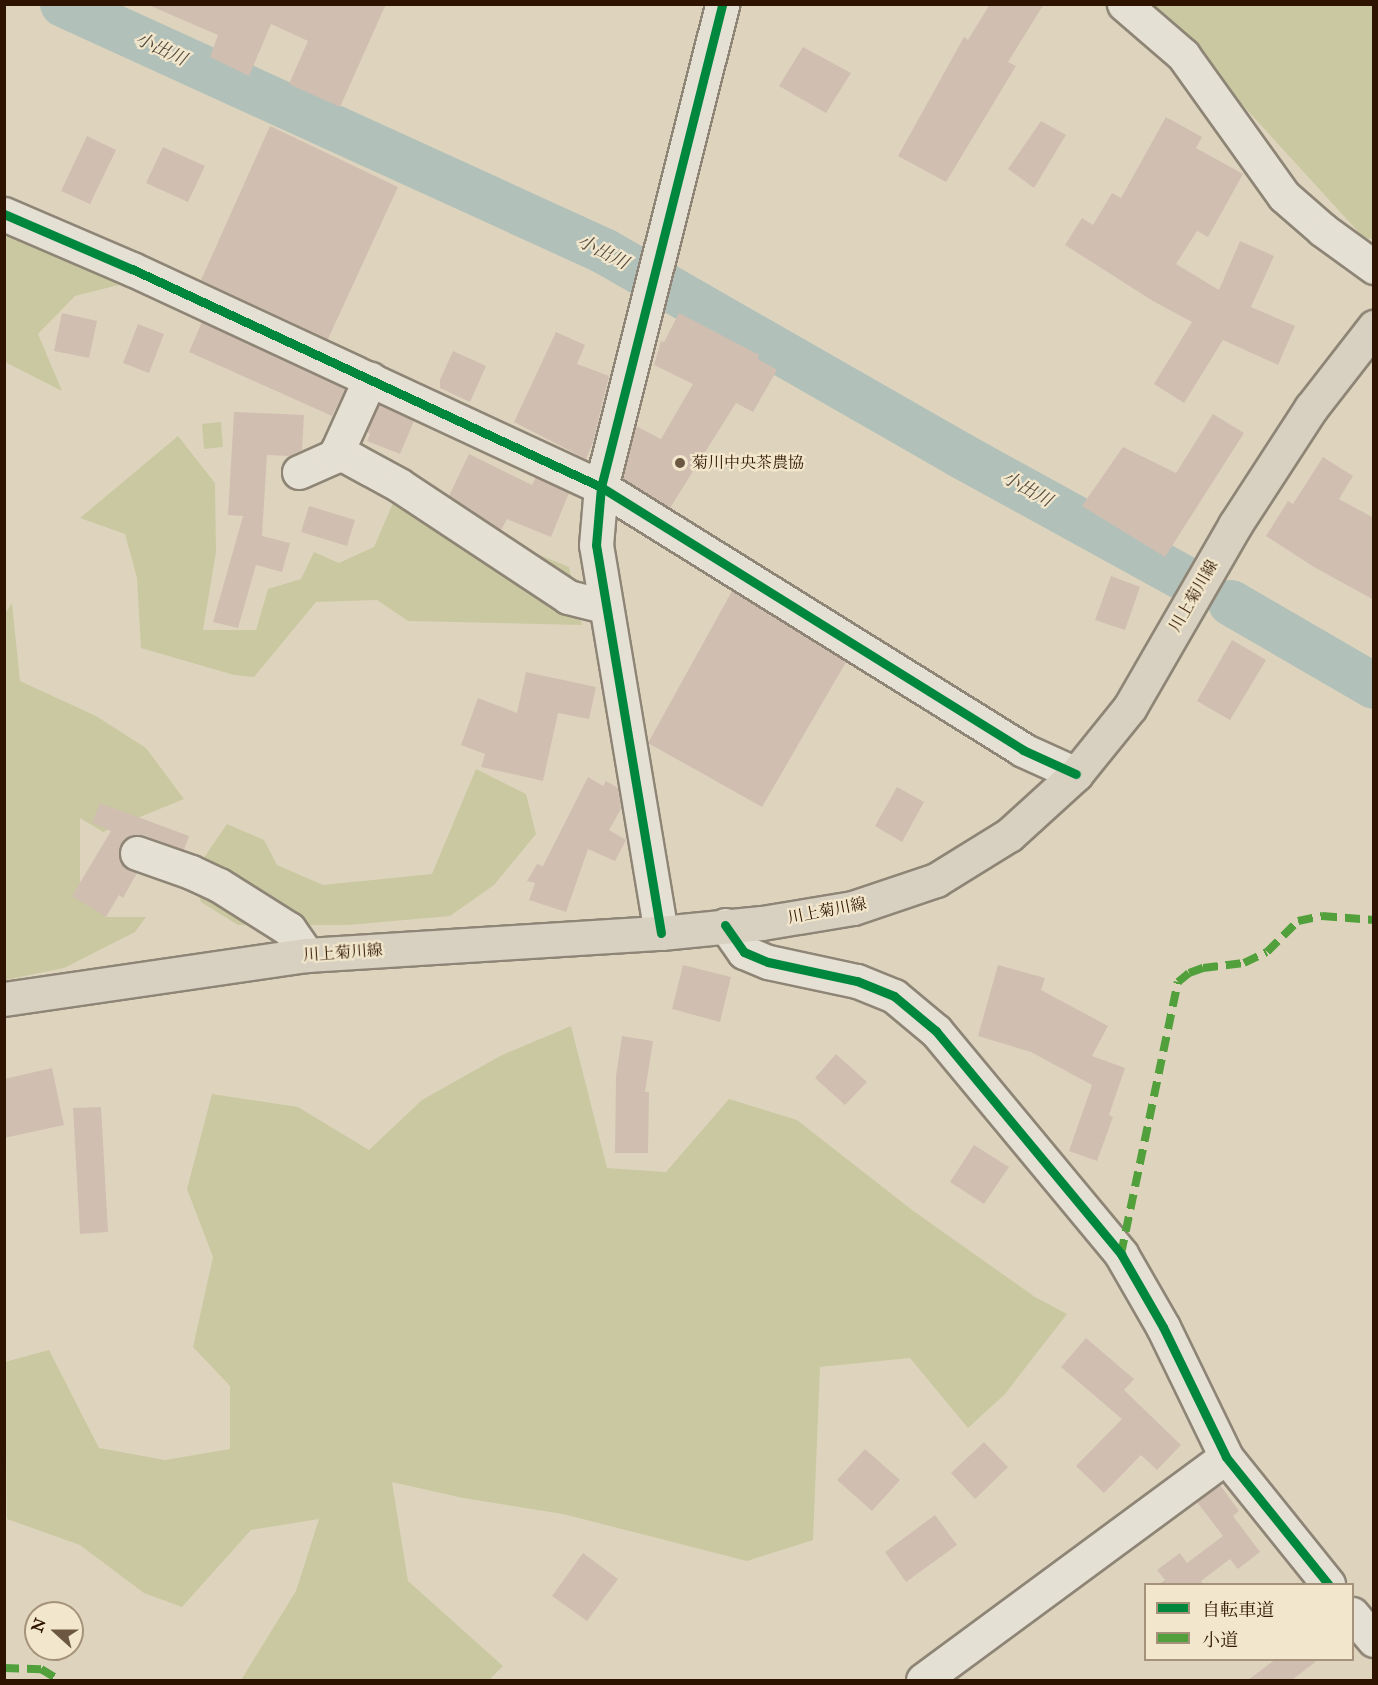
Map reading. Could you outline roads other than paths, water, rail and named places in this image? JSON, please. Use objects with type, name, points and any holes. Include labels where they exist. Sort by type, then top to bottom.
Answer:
[{"type":"main road","name":"川上菊川線","points":[[4,999],[306,955],[662,933],[762,923],[853,908],[936,880],[1009,835],[1076,774],[1130,707],[1234,525],[1311,408],[1374,327]]},
{"type":"street","points":[[662,933],[626,709],[605,606],[596,545],[601,487],[722,4]]},
{"type":"street","points":[[1124,4],[1183,55],[1284,196],[1323,230],[1374,267]]},
{"type":"street","points":[[4,214],[132,268],[601,487],[1023,750],[1076,774]]},
{"type":"street","points":[[299,472],[335,456],[370,379]]},
{"type":"street","points":[[337,451],[399,485],[568,597],[605,606]]},
{"type":"street","points":[[137,853],[191,872],[219,885],[289,929],[306,955]]},
{"type":"street","points":[[725,925],[744,952],[768,962],[857,981],[894,996],[936,1030],[1121,1254],[1163,1326],[1226,1457],[1327,1583]]},
{"type":"street","points":[[923,1680],[1226,1457]]},
{"type":"street","points":[[1354,1615],[1374,1640]]},
{"type":"waterway","name":"小出川","points":[[63,4],[604,251],[960,455],[1184,578]]},
{"type":"waterway","name":"小出川","points":[[1231,603],[1374,686]]},
{"type":"place","name":"菊川中央茶農協","points":[[680,463]]}]
